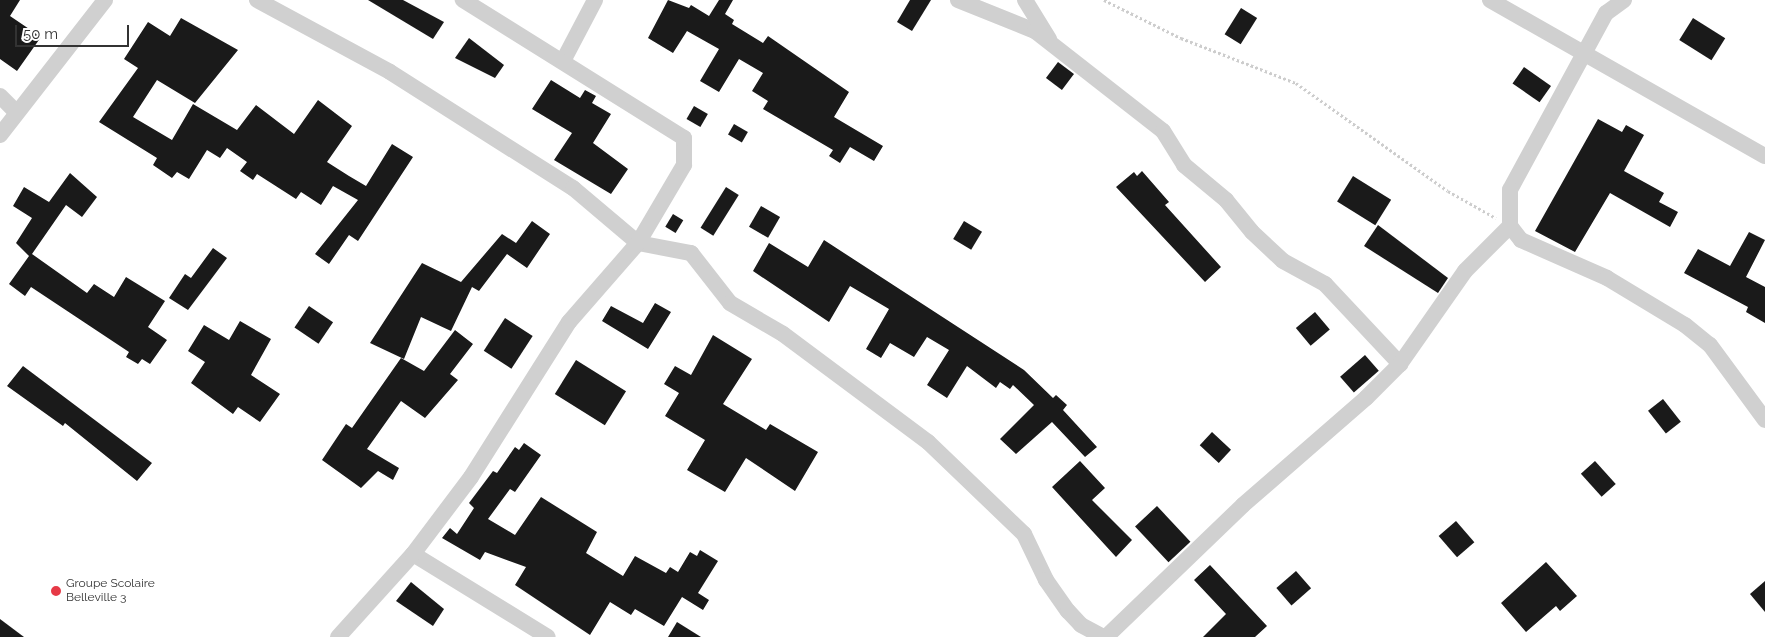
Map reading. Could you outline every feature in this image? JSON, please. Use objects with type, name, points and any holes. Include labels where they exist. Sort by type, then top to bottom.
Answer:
[{"type":"street","points":[[0,135],[104,0]]},
{"type":"street","points":[[257,0],[390,72],[573,188],[638,243],[691,253],[730,302],[783,334],[928,442],[1024,534],[1046,580],[1068,612],[1081,625],[1105,637],[1400,364],[1466,271],[1510,226]]},
{"type":"street","points":[[338,637],[413,554],[510,422],[569,322],[638,243],[684,165],[684,138],[463,0]]},
{"type":"street","points":[[563,61],[595,0]]},
{"type":"street","points":[[958,0],[1036,31],[1163,131],[1184,165],[1226,200],[1252,232],[1283,261],[1325,284],[1400,364]]},
{"type":"street","points":[[1025,0],[1053,45]]},
{"type":"street","points":[[1490,0],[1583,56],[1765,156]]},
{"type":"street","points":[[1624,0],[1606,13],[1510,190],[1510,226],[1521,240],[1608,278],[1685,325],[1710,345],[1765,420]]},
{"type":"street","points":[[0,96],[16,112]]},
{"type":"street","points":[[413,554],[548,637]]},
{"type":"path","points":[[1104,0],[1181,38],[1296,84],[1448,191],[1510,226]]},
{"type":"building","points":[[0,0],[20,0],[10,16],[41,37],[17,71],[0,59]]},
{"type":"building","points":[[368,0],[403,0],[444,22],[433,39]]},
{"type":"building","points":[[668,0],[689,8],[691,5],[709,16],[719,0],[733,0],[725,14],[734,20],[732,24],[763,43],[768,36],[849,92],[834,117],[883,146],[874,161],[850,147],[840,163],[829,156],[833,150],[763,109],[768,101],[752,91],[763,73],[739,59],[719,92],[700,81],[719,49],[687,31],[673,53],[648,38]]},
{"type":"building","points":[[910,0],[931,0],[912,31],[897,22]]},
{"type":"building","points":[[1241,8],[1257,18],[1241,44],[1225,34]]},
{"type":"building","points":[[181,18],[238,50],[195,103],[157,80],[133,117],[172,140],[193,104],[237,130],[256,105],[294,134],[318,100],[352,126],[327,162],[349,176],[366,186],[392,144],[413,157],[358,241],[349,235],[329,264],[315,254],[358,200],[333,186],[321,205],[301,192],[296,199],[257,174],[253,180],[240,171],[247,162],[227,148],[220,158],[207,150],[189,179],[177,172],[172,178],[153,165],[157,158],[99,122],[138,68],[124,59],[148,22],[170,36]]},
{"type":"building","points":[[1693,18],[1725,38],[1711,60],[1679,40]]},
{"type":"building","points":[[469,38],[504,65],[495,78],[455,58]]},
{"type":"building","points":[[1058,62],[1074,74],[1062,90],[1046,78]]},
{"type":"building","points":[[1524,67],[1551,86],[1540,102],[1513,83]]},
{"type":"building","points":[[551,80],[580,98],[585,90],[596,96],[592,103],[611,114],[593,143],[628,169],[611,194],[554,160],[572,133],[532,109]]},
{"type":"building","points":[[694,106],[708,114],[700,127],[686,119]]},
{"type":"building","points":[[1598,119],[1622,132],[1626,125],[1644,135],[1624,171],[1664,193],[1659,202],[1678,212],[1670,227],[1610,193],[1575,252],[1535,231]]},
{"type":"building","points":[[734,124],[748,132],[742,142],[728,134]]},
{"type":"building","points":[[1142,171],[1169,202],[1165,205],[1221,267],[1205,282],[1116,187],[1134,172],[1137,176]]},
{"type":"building","points":[[70,173],[97,197],[82,217],[66,205],[32,254],[87,293],[94,284],[114,297],[126,277],[165,301],[148,327],[167,340],[150,364],[142,359],[138,364],[126,357],[129,352],[31,287],[25,296],[9,284],[29,256],[16,243],[32,218],[13,206],[24,187],[49,202]]},
{"type":"building","points":[[1353,176],[1391,200],[1375,225],[1337,201]]},
{"type":"building","points":[[726,187],[739,195],[713,236],[701,228]]},
{"type":"building","points":[[761,206],[780,217],[768,238],[749,227]]},
{"type":"building","points":[[673,214],[683,220],[676,233],[665,227]]},
{"type":"building","points":[[532,221],[550,234],[527,268],[507,254],[479,291],[472,287],[451,331],[421,317],[404,359],[370,343],[422,263],[461,282],[502,234],[516,243]]},
{"type":"building","points":[[964,221],[982,232],[971,250],[953,239]]},
{"type":"building","points":[[1378,225],[1448,278],[1438,293],[1364,246]]},
{"type":"building","points":[[1749,232],[1765,240],[1746,277],[1765,287],[1765,323],[1746,312],[1748,307],[1684,273],[1698,249],[1730,266]]},
{"type":"building","points":[[824,240],[1024,370],[1053,398],[1056,395],[1067,405],[1063,410],[1097,447],[1085,457],[1052,422],[1016,454],[1000,439],[1034,405],[1013,385],[1010,389],[1000,382],[996,388],[967,366],[947,398],[927,385],[949,350],[927,337],[914,357],[890,343],[881,358],[866,349],[889,309],[850,286],[829,322],[753,271],[769,243],[808,267]]},
{"type":"building","points":[[213,248],[227,258],[188,310],[169,298],[185,274],[191,278]]},
{"type":"building","points":[[655,303],[671,312],[648,349],[602,321],[611,306],[643,323]]},
{"type":"building","points":[[309,306],[333,322],[319,344],[294,328]]},
{"type":"building","points":[[1315,312],[1330,330],[1311,346],[1296,328]]},
{"type":"building","points":[[505,318],[533,336],[511,369],[484,351]]},
{"type":"building","points":[[240,321],[271,339],[251,375],[280,394],[260,422],[238,407],[233,414],[191,383],[205,362],[188,351],[204,325],[229,340]]},
{"type":"building","points":[[455,330],[473,344],[450,374],[458,380],[425,418],[401,401],[367,449],[399,468],[393,480],[378,471],[361,488],[322,460],[346,424],[352,428],[401,358],[424,371]]},
{"type":"building","points":[[713,335],[752,359],[723,404],[766,430],[770,424],[818,452],[795,491],[746,458],[725,492],[687,470],[705,440],[665,416],[679,393],[664,384],[675,366],[691,375]]},
{"type":"building","points":[[1365,355],[1379,371],[1354,392],[1340,377]]},
{"type":"building","points":[[576,360],[626,391],[605,425],[555,394]]},
{"type":"building","points":[[23,366],[152,463],[137,481],[65,423],[63,426],[7,386]]},
{"type":"building","points":[[1663,399],[1681,422],[1666,434],[1648,411]]},
{"type":"building","points":[[1212,432],[1231,450],[1219,463],[1200,445]]},
{"type":"building","points":[[524,443],[541,455],[515,492],[510,489],[488,519],[515,535],[541,497],[597,532],[586,553],[623,576],[635,556],[666,573],[670,567],[678,572],[690,552],[697,556],[700,550],[718,561],[698,593],[709,600],[703,610],[682,597],[664,626],[635,609],[631,615],[610,602],[590,635],[515,585],[526,567],[485,552],[480,560],[442,538],[450,528],[457,534],[474,508],[469,503],[493,471],[497,473],[515,447],[519,450]]},
{"type":"building","points":[[1080,461],[1105,488],[1092,500],[1132,540],[1116,557],[1052,487]]},
{"type":"building","points":[[1595,461],[1616,484],[1602,497],[1581,474]]},
{"type":"building","points":[[1157,506],[1190,542],[1168,562],[1135,526]]},
{"type":"building","points":[[1456,521],[1474,542],[1457,557],[1439,536]]},
{"type":"building","points":[[1546,562],[1577,596],[1560,611],[1556,606],[1526,632],[1501,603]]},
{"type":"building","points":[[1210,565],[1267,626],[1255,637],[1203,637],[1226,614],[1194,580]]},
{"type":"building","points":[[1296,571],[1311,588],[1291,605],[1276,588]]},
{"type":"building","points":[[1765,581],[1765,612],[1750,594]]},
{"type":"building","points":[[411,582],[444,609],[433,626],[396,601]]},
{"type":"building","points":[[0,619],[24,637],[0,637]]},
{"type":"building","points":[[677,622],[701,637],[668,637]]},
{"type":"place","name":"Groupe Scolaire Belleville 3","points":[[56,591]]}]
